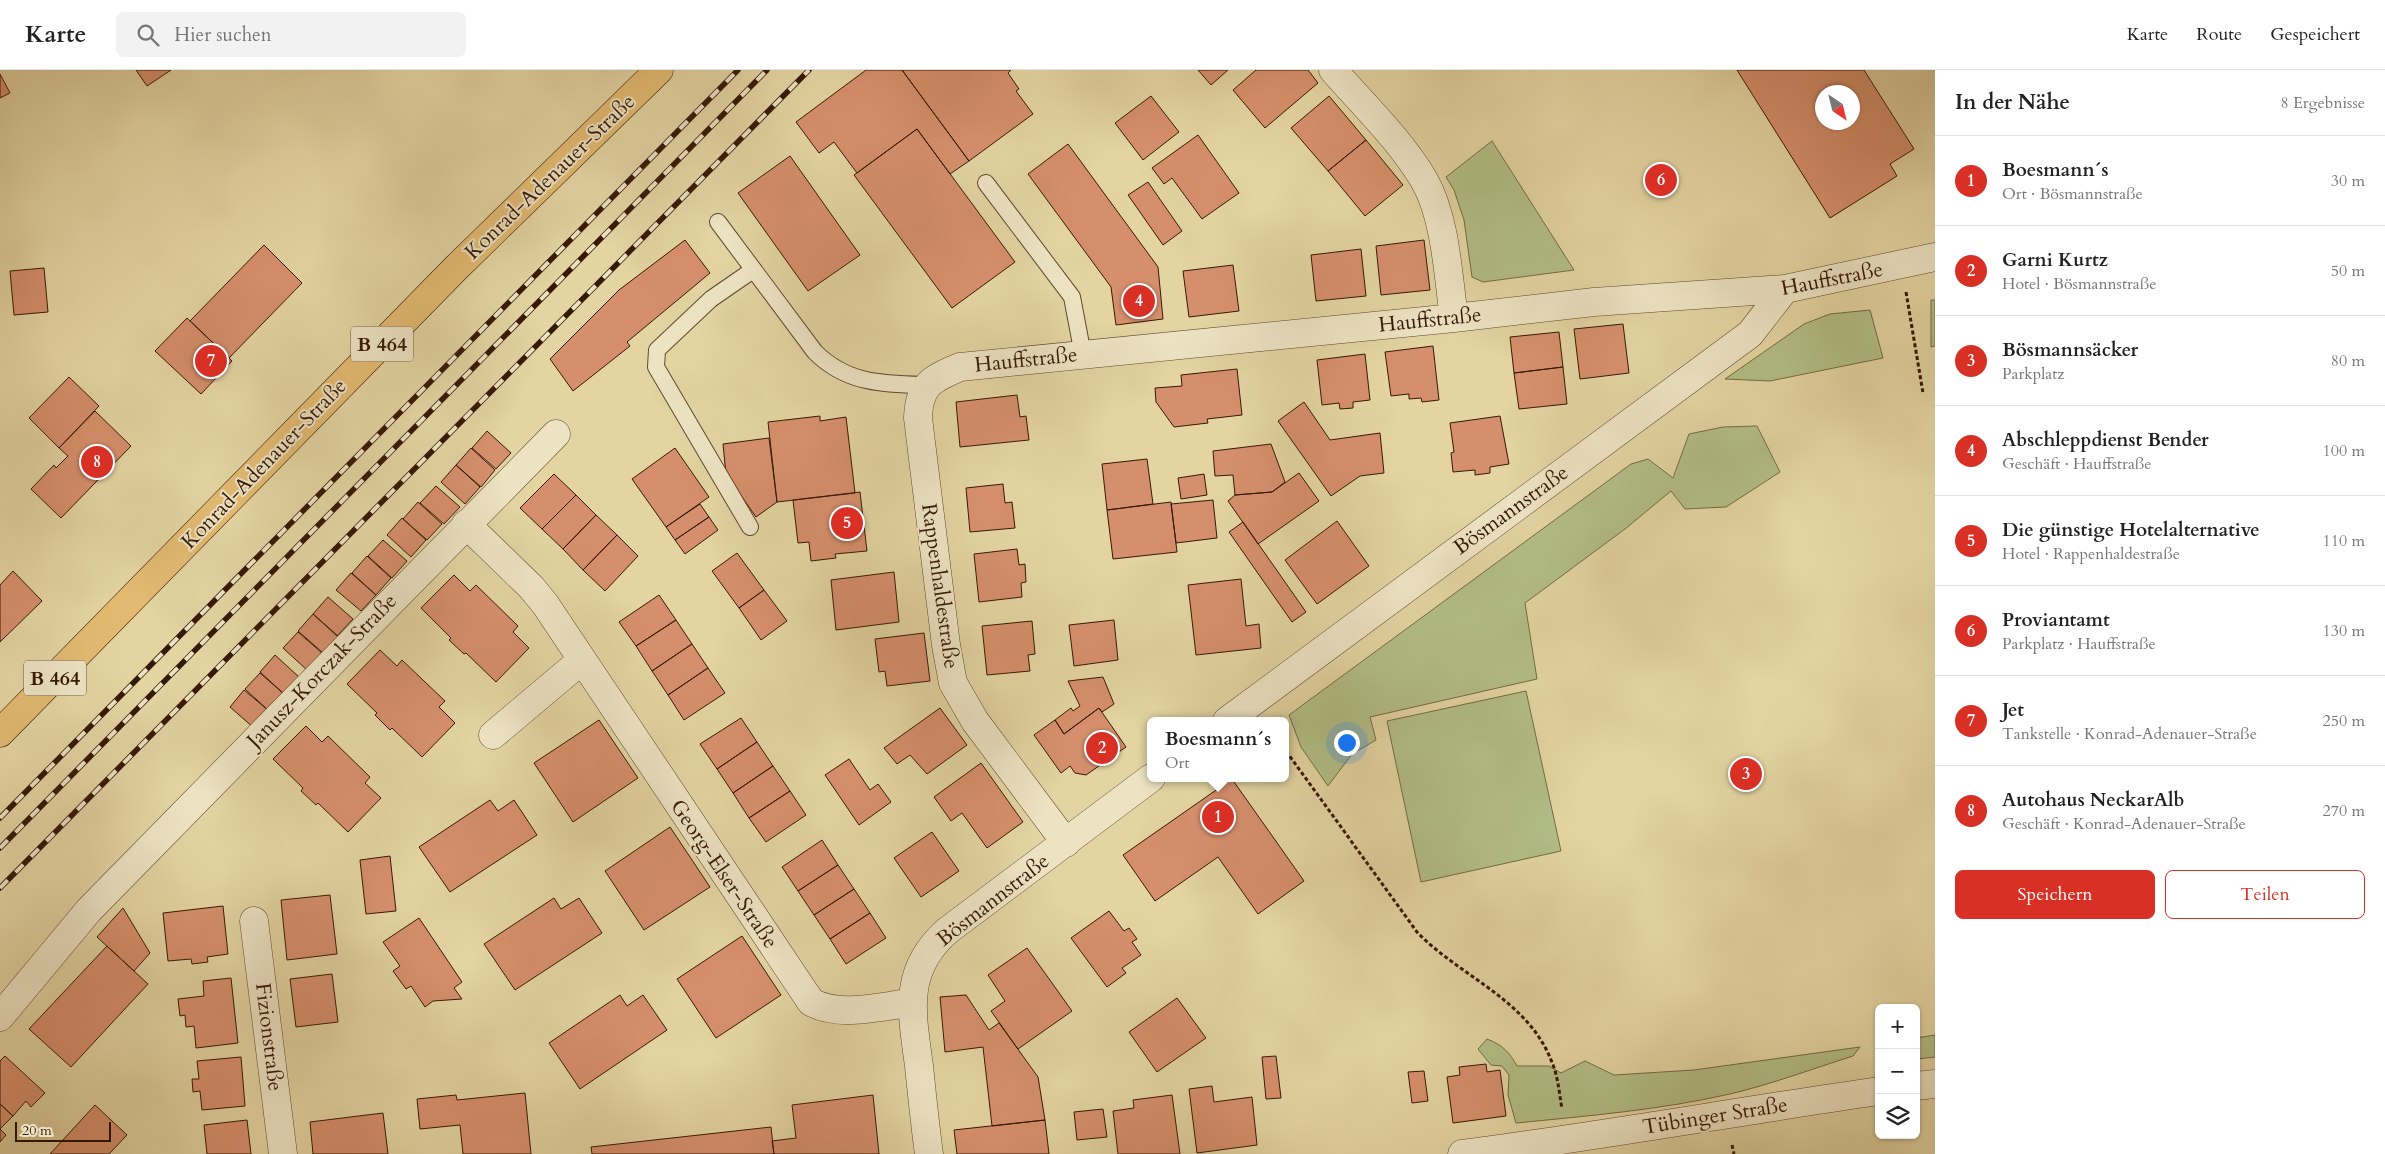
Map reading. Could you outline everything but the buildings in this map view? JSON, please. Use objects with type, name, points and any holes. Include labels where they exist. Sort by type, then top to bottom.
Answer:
[{"type":"main road","name":"Konrad-Adenauer-Straße","points":[[0,734],[449,275],[659,70]]},
{"type":"street","points":[[1333,70],[1400,148],[1424,180],[1441,231],[1454,318]]},
{"type":"street","name":"Hauffstraße","points":[[926,385],[942,374],[960,367],[1454,318],[1594,302],[1785,289],[1935,257]]},
{"type":"street","name":"Bösmannstraße","points":[[1232,717],[1750,334],[1785,289]]},
{"type":"street","name":"Rappenhaldestraße","points":[[926,385],[919,401],[918,418],[946,645],[953,683],[975,721],[1066,843]]},
{"type":"street","name":"Janusz-Korczak-Straße","points":[[0,1017],[89,910],[556,434]]},
{"type":"street","name":"Georg-Elser-Straße","points":[[466,524],[531,586],[811,1002],[824,1009],[839,1010],[911,1003]]},
{"type":"street","points":[[493,735],[582,660]]},
{"type":"street","name":"Bösmannstraße","points":[[929,1154],[911,1003],[916,977],[923,960],[936,940],[1147,781]]},
{"type":"street","name":"Fizionstraße","points":[[254,921],[283,1154]]},
{"type":"street","points":[[1920,1086],[1935,1084]]},
{"type":"street","name":"Tübinger Straße","points":[[1462,1154],[1567,1140],[1728,1113],[1875,1092]]},
{"type":"lane","points":[[986,183],[1072,297],[1083,355]]},
{"type":"lane","points":[[718,222],[826,364],[843,374],[863,380],[926,385]]},
{"type":"lane","points":[[750,526],[656,367],[657,350],[711,299],[753,270]]},
{"type":"path","points":[[1902,265],[1923,393]]},
{"type":"path","points":[[1289,755],[1417,932],[1440,954],[1498,996],[1534,1030],[1552,1061],[1557,1078],[1567,1140]]},
{"type":"green space","points":[[1492,141],[1574,270],[1483,282],[1472,277],[1464,220],[1454,190],[1446,177]]},
{"type":"green space","points":[[1931,300],[1935,300],[1935,346],[1931,347]]},
{"type":"green space","points":[[1870,310],[1883,358],[1770,381],[1725,379],[1804,324],[1830,314]]},
{"type":"green space","points":[[1757,426],[1780,472],[1726,507],[1685,509],[1671,491],[1625,529],[1525,603],[1537,679],[1370,717],[1376,740],[1352,754],[1328,786],[1301,747],[1289,715],[1631,464],[1648,459],[1673,478],[1689,434],[1723,427]]},
{"type":"green space","points":[[1526,691],[1561,851],[1421,882],[1387,721]]},
{"type":"green space","points":[[1935,1035],[1935,1057],[1920,1059],[1920,1037]]},
{"type":"green space","points":[[1487,1039],[1505,1050],[1517,1066],[1549,1066],[1561,1073],[1585,1061],[1614,1075],[1694,1070],[1860,1047],[1853,1056],[1777,1081],[1704,1100],[1596,1115],[1516,1123],[1508,1095],[1509,1075],[1502,1066],[1491,1065],[1478,1049]]},
{"type":"railway","points":[[0,818],[738,70]]},
{"type":"railway","points":[[0,848],[767,70]]},
{"type":"railway","points":[[0,888],[809,70]]},
{"type":"place","name":"Proviantamt","points":[[1661,180]]},
{"type":"place","name":"Abschleppdienst Bender","points":[[1139,301]]},
{"type":"place","name":"Jet","points":[[211,361]]},
{"type":"place","name":"Autohaus NeckarAlb","points":[[97,462]]},
{"type":"place","name":"Die günstige Hotelalternative","points":[[847,523]]},
{"type":"place","name":"Garni Kurtz","points":[[1102,748]]},
{"type":"place","name":"Bösmannsäcker","points":[[1746,774]]},
{"type":"place","name":"Boesmann´s","points":[[1218,817]]}]
